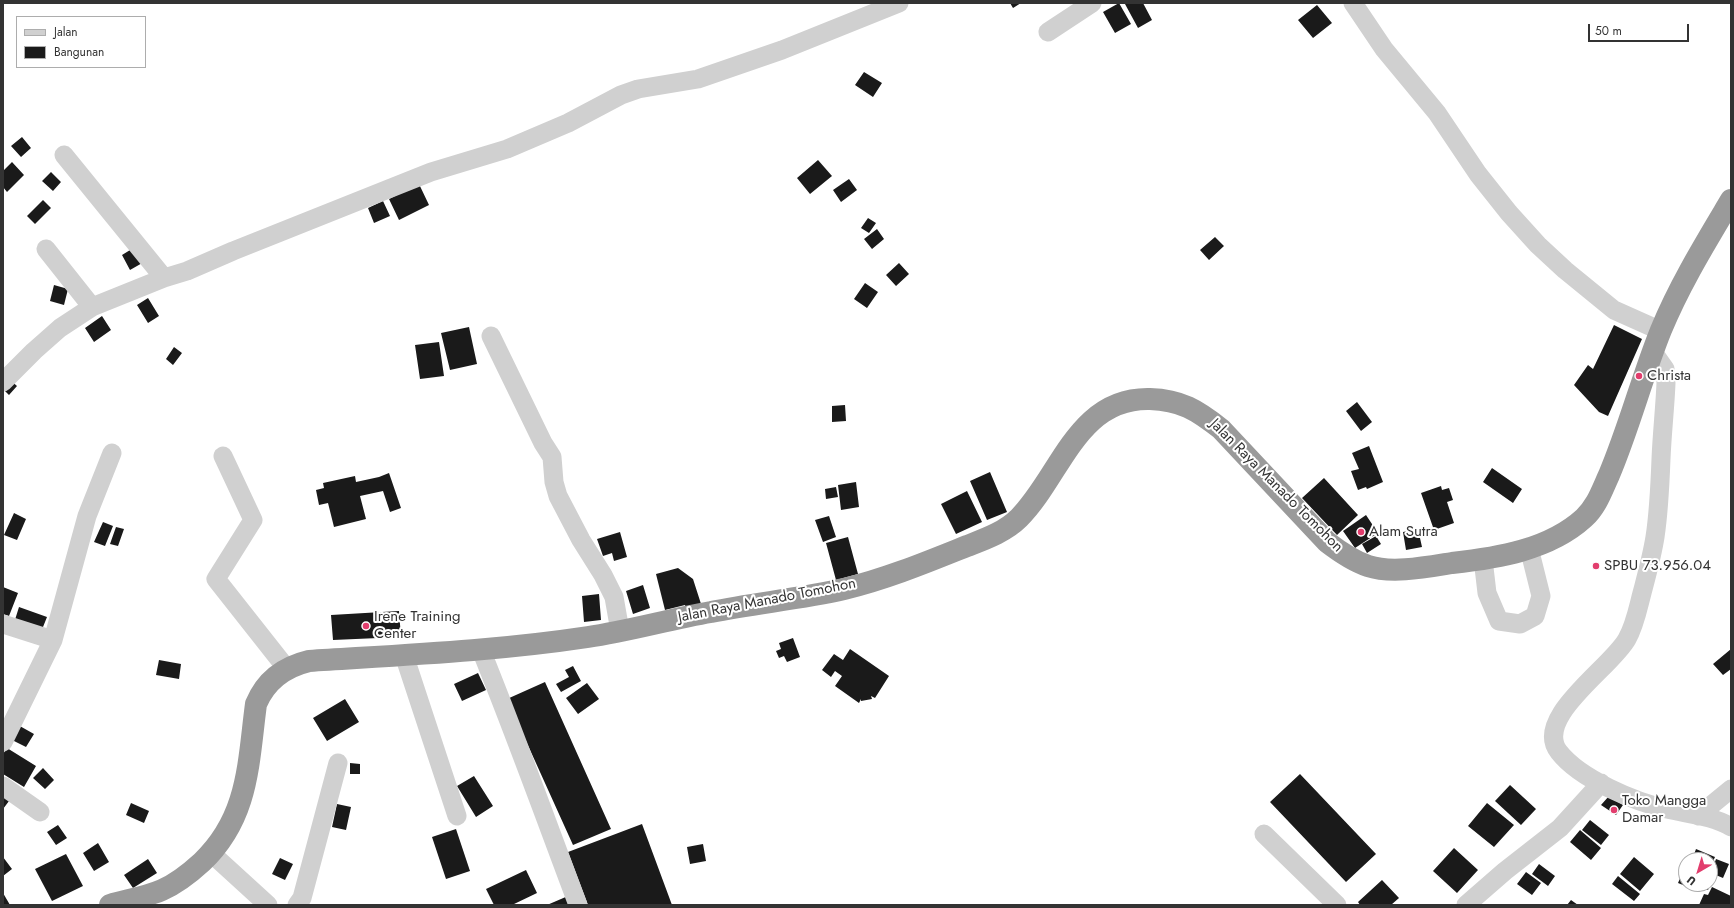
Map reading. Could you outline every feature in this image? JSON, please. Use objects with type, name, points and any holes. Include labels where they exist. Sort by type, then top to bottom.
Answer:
[{"type":"highway","name":"Jalan Raya Manado Tomohon","points":[[110,905],[162,890],[178,882],[211,853],[226,835],[240,803],[245,787],[256,704],[270,680],[296,664],[309,661],[481,650],[590,637],[710,612],[844,588],[914,567],[997,534],[1010,525],[1031,504],[1058,462],[1079,433],[1091,420],[1115,405],[1138,399],[1166,399],[1179,402],[1210,420],[1221,429],[1327,542],[1357,562],[1381,569],[1417,568],[1483,559],[1529,548],[1551,540],[1583,519],[1597,502],[1617,456],[1660,331],[1677,295],[1731,200]]},
{"type":"street","points":[[3,382],[60,328],[92,307],[164,278],[187,271],[233,251],[431,172],[507,149],[568,123],[621,95],[638,89],[698,79],[782,50],[899,3]]},
{"type":"street","points":[[1048,32],[1092,3]]},
{"type":"street","points":[[1353,3],[1384,49],[1437,113],[1478,174],[1509,213],[1538,245],[1570,274],[1614,310],[1660,331]]},
{"type":"street","points":[[64,155],[164,278]]},
{"type":"street","points":[[46,249],[92,307]]},
{"type":"street","points":[[491,336],[543,443],[552,457],[554,482],[558,496],[581,540],[603,575],[614,598],[620,631]]},
{"type":"street","points":[[1654,352],[1665,369],[1666,383],[1658,515],[1649,567],[1631,630],[1624,645],[1567,705],[1559,716],[1553,732],[1554,744],[1564,757],[1601,783],[1631,798],[1645,804],[1719,821],[1731,827]]},
{"type":"street","points":[[3,742],[53,640],[87,516],[112,453]]},
{"type":"street","points":[[223,456],[253,520],[216,579],[287,669]]},
{"type":"street","points":[[1483,559],[1487,593],[1499,621],[1520,624],[1535,616],[1541,596],[1529,548]]},
{"type":"street","points":[[3,624],[53,640]]},
{"type":"street","points":[[481,650],[514,732],[578,905]]},
{"type":"street","points":[[404,655],[457,816]]},
{"type":"street","points":[[297,905],[302,898],[338,763]]},
{"type":"street","points":[[1466,905],[1505,871],[1560,828],[1601,783]]},
{"type":"street","points":[[3,786],[40,812]]},
{"type":"street","points":[[1698,816],[1731,789]]},
{"type":"street","points":[[1264,834],[1337,905]]},
{"type":"street","points":[[211,853],[268,905]]},
{"type":"building","points":[[1010,3],[1021,3],[1013,8]]},
{"type":"building","points":[[1119,3],[1131,24],[1115,33],[1103,12]]},
{"type":"building","points":[[1143,3],[1152,20],[1138,28],[1125,4]]},
{"type":"building","points":[[1317,5],[1332,23],[1313,38],[1298,20]]},
{"type":"building","points":[[864,72],[882,83],[873,97],[855,85]]},
{"type":"building","points":[[22,137],[31,148],[21,157],[11,146]]},
{"type":"building","points":[[818,160],[832,176],[810,194],[797,178]]},
{"type":"building","points":[[12,162],[24,175],[7,192],[3,187],[3,171]]},
{"type":"building","points":[[51,172],[61,182],[53,191],[42,181]]},
{"type":"building","points":[[849,179],[857,190],[841,202],[833,190]]},
{"type":"building","points":[[419,184],[429,205],[399,220],[389,199]]},
{"type":"building","points":[[43,200],[51,208],[35,224],[27,216]]},
{"type":"building","points":[[383,201],[390,216],[374,223],[368,208]]},
{"type":"building","points":[[868,218],[876,223],[869,233],[861,228]]},
{"type":"building","points":[[877,229],[884,239],[872,249],[864,239]]},
{"type":"building","points":[[1215,237],[1224,246],[1209,260],[1200,250]]},
{"type":"building","points":[[135,247],[144,262],[130,270],[122,255]]},
{"type":"building","points":[[899,263],[909,274],[896,286],[886,275]]},
{"type":"building","points":[[865,283],[878,292],[867,308],[854,299]]},
{"type":"building","points":[[54,285],[68,289],[64,305],[50,301]]},
{"type":"building","points":[[148,298],[159,316],[148,323],[137,305]]},
{"type":"building","points":[[102,316],[111,330],[94,342],[85,328]]},
{"type":"building","points":[[1614,325],[1642,339],[1608,416],[1599,412],[1574,385],[1588,365],[1593,369]]},
{"type":"building","points":[[469,327],[477,364],[450,370],[441,333]]},
{"type":"building","points":[[439,342],[444,376],[420,379],[415,345]]},
{"type":"building","points":[[174,347],[182,353],[173,365],[166,359]]},
{"type":"building","points":[[9,379],[17,386],[9,395],[3,389]]},
{"type":"building","points":[[1357,402],[1372,422],[1361,431],[1346,411]]},
{"type":"building","points":[[845,405],[846,421],[832,422],[832,406]]},
{"type":"building","points":[[1369,446],[1383,482],[1367,489],[1366,487],[1358,490],[1351,471],[1359,469],[1352,453]]},
{"type":"building","points":[[1492,468],[1522,489],[1513,503],[1483,482]]},
{"type":"building","points":[[990,472],[1007,512],[987,520],[970,481]]},
{"type":"building","points":[[389,473],[401,508],[390,512],[383,491],[360,496],[366,519],[334,527],[328,503],[319,505],[316,490],[324,488],[323,483],[355,476],[356,482],[379,477]]},
{"type":"building","points":[[1324,478],[1358,515],[1337,535],[1302,498]]},
{"type":"building","points":[[856,482],[859,507],[841,510],[838,485]]},
{"type":"building","points":[[1441,486],[1442,490],[1449,488],[1453,500],[1447,502],[1454,523],[1434,530],[1421,493]]},
{"type":"building","points":[[836,487],[838,497],[826,499],[825,489]]},
{"type":"building","points":[[967,491],[982,522],[956,534],[941,504]]},
{"type":"building","points":[[14,513],[26,519],[17,540],[4,535]]},
{"type":"building","name":"Alam Sutra","points":[[1366,515],[1378,533],[1355,548],[1343,531]]},
{"type":"building","points":[[829,516],[836,537],[823,542],[815,520]]},
{"type":"building","points":[[103,522],[113,526],[105,546],[94,542]]},
{"type":"building","points":[[116,527],[124,529],[118,546],[110,544]]},
{"type":"building","points":[[1418,529],[1422,547],[1406,550],[1403,532]]},
{"type":"building","points":[[620,532],[627,557],[614,561],[612,553],[603,556],[597,539]]},
{"type":"building","points":[[1376,536],[1381,544],[1367,553],[1362,544]]},
{"type":"building","points":[[848,537],[858,574],[836,580],[826,543]]},
{"type":"building","points":[[678,568],[693,579],[702,607],[687,612],[685,605],[665,610],[656,574]]},
{"type":"building","points":[[643,585],[650,608],[633,614],[626,591]]},
{"type":"building","points":[[3,587],[18,593],[9,616],[3,614]]},
{"type":"building","points":[[599,594],[601,620],[584,622],[582,596]]},
{"type":"building","points":[[19,607],[47,617],[41,632],[14,623]]},
{"type":"building","name":"Irene Training Center","points":[[399,611],[401,637],[333,640],[331,615]]},
{"type":"building","points":[[793,638],[800,657],[787,662],[784,656],[779,658],[776,651],[781,649],[779,643]]},
{"type":"building","points":[[850,649],[889,676],[875,698],[871,696],[872,699],[861,701],[861,699],[859,703],[835,686],[842,676],[835,671],[831,677],[822,670],[834,654],[843,660]]},
{"type":"building","points":[[1731,649],[1731,669],[1723,675],[1713,664]]},
{"type":"building","points":[[159,660],[181,664],[179,679],[156,675]]},
{"type":"building","points":[[573,666],[581,681],[561,692],[556,684],[569,677],[565,670]]},
{"type":"building","points":[[478,673],[486,690],[462,701],[454,684]]},
{"type":"building","points":[[545,682],[611,829],[573,845],[507,699]]},
{"type":"building","points":[[587,683],[599,699],[578,714],[566,698]]},
{"type":"building","points":[[345,699],[359,722],[327,741],[313,718]]},
{"type":"building","points":[[18,725],[34,734],[26,747],[10,739]]},
{"type":"building","points":[[7,748],[36,766],[24,787],[3,774],[3,754]]},
{"type":"building","points":[[350,763],[360,764],[360,774],[350,774]]},
{"type":"building","points":[[43,768],[54,780],[45,789],[33,778]]},
{"type":"building","points":[[1300,774],[1376,854],[1346,882],[1270,802]]},
{"type":"building","points":[[474,776],[493,806],[476,817],[457,786]]},
{"type":"building","points":[[1510,785],[1536,809],[1521,825],[1495,801]]},
{"type":"building","points":[[3,791],[12,797],[3,809]]},
{"type":"building","name":"Toko Mangga Damar","points":[[1609,796],[1623,805],[1616,815],[1601,805]]},
{"type":"building","points":[[131,803],[149,811],[144,823],[126,815]]},
{"type":"building","points":[[1487,803],[1514,825],[1494,847],[1468,826]]},
{"type":"building","points":[[337,804],[351,807],[346,830],[332,827]]},
{"type":"building","points":[[1590,820],[1609,835],[1601,845],[1582,830]]},
{"type":"building","points":[[642,824],[672,905],[588,905],[568,852]]},
{"type":"building","points":[[58,825],[67,838],[56,845],[47,832]]},
{"type":"building","points":[[456,829],[470,871],[446,879],[432,837]]},
{"type":"building","points":[[1580,830],[1601,848],[1591,860],[1570,842]]},
{"type":"building","points":[[98,843],[109,862],[94,871],[83,853]]},
{"type":"building","points":[[703,844],[706,861],[690,864],[687,847]]},
{"type":"building","points":[[1454,848],[1478,870],[1457,893],[1433,871]]},
{"type":"building","points":[[1696,849],[1703,852],[1695,852]]},
{"type":"building","points":[[66,854],[83,886],[52,901],[35,869]]},
{"type":"building","points":[[3,857],[12,869],[3,876]]},
{"type":"building","points":[[1634,857],[1654,874],[1640,891],[1620,874]]},
{"type":"building","points":[[280,858],[293,864],[285,880],[272,874]]},
{"type":"building","points":[[148,859],[157,873],[133,888],[124,875]]},
{"type":"building","points":[[1718,860],[1729,864],[1723,878],[1718,876]]},
{"type":"building","points":[[1539,864],[1555,876],[1548,886],[1532,874]]},
{"type":"building","points":[[526,870],[537,893],[512,905],[494,905],[486,889]]},
{"type":"building","points":[[1526,872],[1541,883],[1532,895],[1517,884]]},
{"type":"building","points":[[1618,876],[1640,894],[1634,901],[1612,884]]},
{"type":"building","points":[[1382,880],[1399,898],[1391,905],[1360,905],[1358,902]]},
{"type":"building","points":[[1718,890],[1731,896],[1731,905],[1699,905],[1704,894],[1708,895],[1710,892],[1718,892]]},
{"type":"building","points":[[3,893],[10,905],[3,905]]},
{"type":"building","points":[[568,896],[572,905],[547,905]]},
{"type":"building","points":[[1571,900],[1578,905],[1567,905]]},
{"type":"place","name":"Christa","points":[[1639,376]]},
{"type":"place","name":"Alam Sutra","points":[[1361,532]]},
{"type":"place","name":"SPBU 73.956.04","points":[[1596,566]]},
{"type":"place","name":"Irene Training Center","points":[[366,626]]},
{"type":"place","name":"Toko Mangga Damar","points":[[1614,810]]}]
